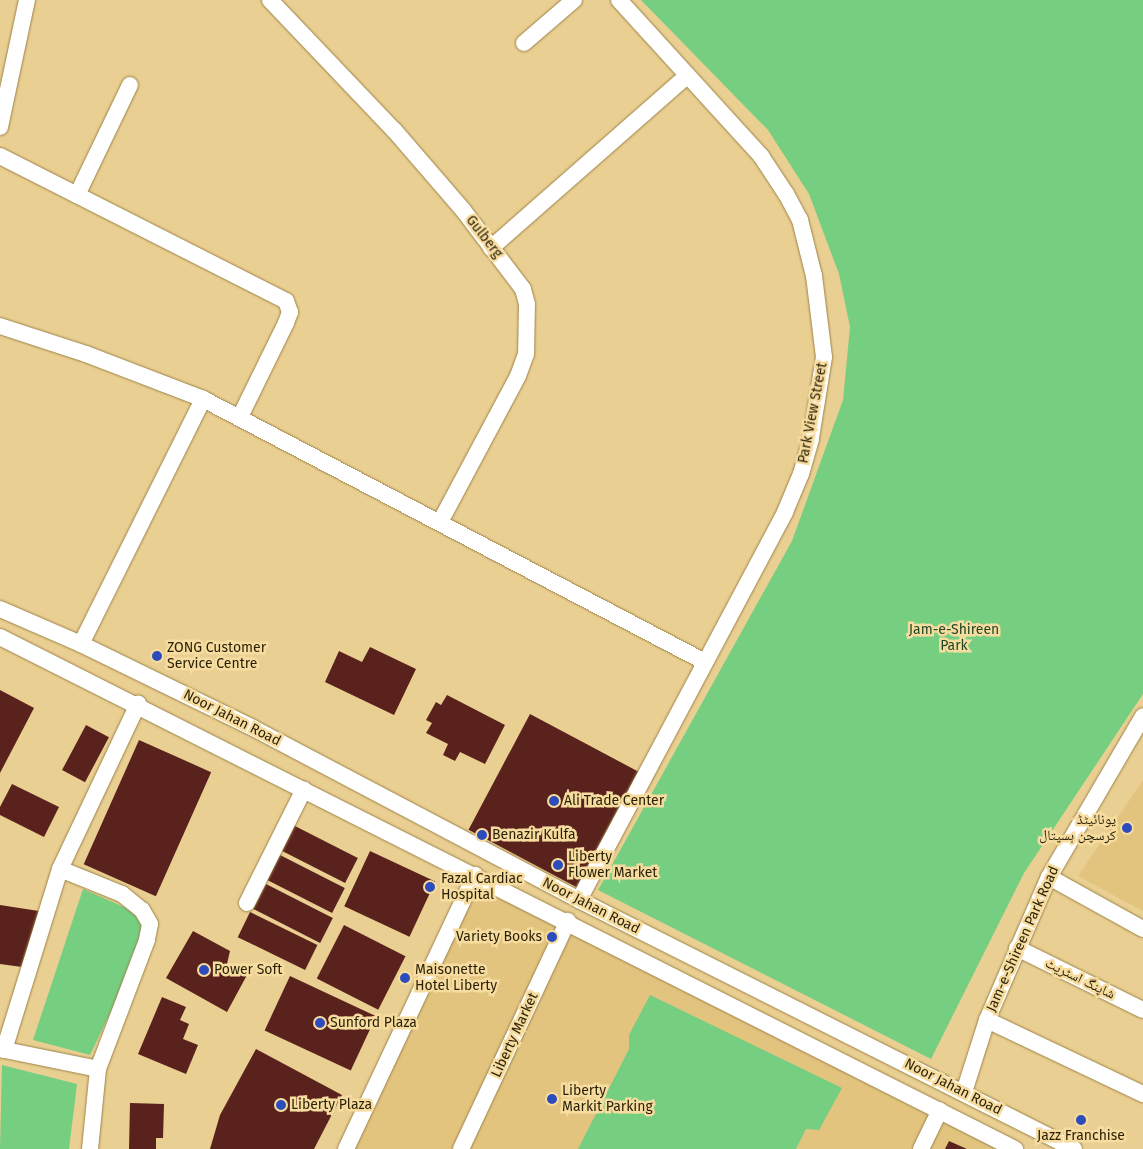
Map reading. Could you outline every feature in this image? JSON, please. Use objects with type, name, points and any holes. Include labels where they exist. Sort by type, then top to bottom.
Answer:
[{"type":"street","points":[[0,127],[27,0]]},
{"type":"street","name":"Gulberg","points":[[270,0],[394,130],[492,248],[523,289],[527,304],[526,354],[518,376],[440,522]]},
{"type":"street","points":[[524,43],[574,0]]},
{"type":"street","name":"Park View Street","points":[[579,900],[785,512],[801,474],[820,394],[823,332],[806,243],[786,194],[761,156],[619,0]]},
{"type":"street","points":[[492,248],[687,76]]},
{"type":"street","points":[[77,195],[130,86]]},
{"type":"street","points":[[0,156],[286,301],[290,312],[240,417]]},
{"type":"street","points":[[0,326],[86,354],[203,399],[705,662]]},
{"type":"street","points":[[81,644],[203,399]]},
{"type":"street","name":"Noor Jahan Road","points":[[0,609],[81,644],[252,728],[579,900],[1074,1149]]},
{"type":"street","name":"Noor Jahan Road","points":[[0,637],[138,704],[1016,1149]]},
{"type":"street","points":[[98,1069],[2,1050],[60,869],[138,704]]},
{"type":"street","name":"Jam-e-Shireen Park Road","points":[[964,1092],[987,1020],[1049,877],[1143,716]]},
{"type":"street","points":[[247,903],[304,789]]},
{"type":"street","points":[[60,869],[122,894],[142,910],[150,924],[147,940],[98,1069],[90,1149]]},
{"type":"street","points":[[346,1149],[475,875]]},
{"type":"street","points":[[1049,877],[1143,929]]},
{"type":"street","name":"Liberty Market","points":[[461,1149],[568,921]]},
{"type":"street","name":"شاپنگ اسٹریٹ","points":[[1017,948],[1143,1010]]},
{"type":"street","points":[[987,1020],[1143,1094]]},
{"type":"street","points":[[921,1149],[940,1110]]},
{"type":"shaded area","name":"یونائیٹڈ کرسچن ہسپتال","points":[[1143,780],[1143,911],[1078,876]]},
{"type":"shaded area","points":[[475,879],[1015,1149],[346,1149]]},
{"type":"green space","name":"Jam-e-Shireen Park","points":[[641,0],[1143,0],[1143,694],[1024,873],[931,1059],[598,890],[792,541],[843,400],[850,327],[839,274],[809,194],[768,130]]},
{"type":"green space","points":[[83,889],[133,911],[148,934],[90,1055],[33,1040]]},
{"type":"green space","points":[[650,995],[842,1088],[819,1130],[806,1129],[796,1149],[578,1149],[629,1049],[629,1035]]},
{"type":"green space","points":[[2,1065],[77,1084],[69,1149],[0,1149]]},
{"type":"building","points":[[370,647],[416,669],[394,715],[325,682],[339,651],[362,662]]},
{"type":"building","points":[[0,690],[34,708],[0,773]]},
{"type":"building","points":[[447,695],[505,725],[485,764],[460,752],[455,761],[443,755],[448,744],[426,733],[432,723],[426,720],[436,702],[441,705]]},
{"type":"building","name":"Ali Trade Center","points":[[530,714],[639,772],[578,888],[468,830]]},
{"type":"building","points":[[86,725],[109,737],[85,782],[62,770]]},
{"type":"building","points":[[139,740],[211,772],[156,896],[84,864]]},
{"type":"building","points":[[12,784],[59,807],[44,837],[0,815],[0,807]]},
{"type":"building","points":[[291,824],[358,858],[345,883],[278,849]]},
{"type":"building","points":[[370,851],[435,881],[409,937],[344,906]]},
{"type":"building","points":[[278,854],[345,888],[332,913],[265,879]]},
{"type":"building","points":[[266,884],[333,918],[320,943],[253,909]]},
{"type":"building","points":[[0,905],[39,911],[22,967],[0,964]]},
{"type":"building","points":[[250,912],[317,945],[305,970],[238,937]]},
{"type":"building","points":[[344,925],[405,956],[378,1010],[317,978]]},
{"type":"building","name":"Power Soft","points":[[193,931],[230,951],[227,964],[247,975],[227,1012],[166,978]]},
{"type":"building","name":"Sunford Plaza","points":[[290,976],[376,1016],[351,1071],[265,1030]]},
{"type":"building","points":[[162,997],[186,1007],[180,1020],[189,1024],[183,1039],[198,1045],[186,1074],[138,1054]]},
{"type":"building","name":"Liberty Plaza","points":[[256,1049],[342,1095],[314,1149],[210,1149],[220,1115]]},
{"type":"building","points":[[130,1103],[164,1104],[163,1138],[156,1138],[156,1149],[129,1149]]},
{"type":"building","points":[[949,1141],[967,1149],[945,1149]]},
{"type":"place","name":"ZONG Customer Service Centre","points":[[157,656]]},
{"type":"place","name":"Ali Trade Center","points":[[554,801]]},
{"type":"place","name":"یونائیٹڈ کرسچن ہسپتال","points":[[1127,828]]},
{"type":"place","name":"Benazir Kulfa","points":[[482,835]]},
{"type":"place","name":"Liberty Flower Market","points":[[558,865]]},
{"type":"place","name":"Fazal Cardiac Hospital","points":[[430,887]]},
{"type":"place","name":"Variety Books","points":[[552,937]]},
{"type":"place","name":"Power Soft","points":[[204,970]]},
{"type":"place","name":"Maisonette Hotel Liberty","points":[[405,978]]},
{"type":"place","name":"Sunford Plaza","points":[[320,1023]]},
{"type":"place","name":"Liberty Markit Parking","points":[[552,1099]]},
{"type":"place","name":"Liberty Plaza","points":[[281,1105]]},
{"type":"place","name":"Jazz Franchise","points":[[1081,1120]]}]
